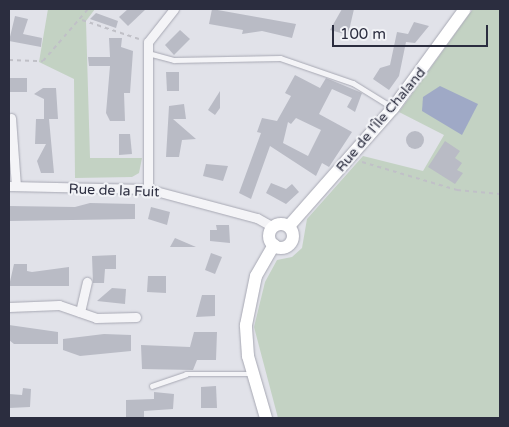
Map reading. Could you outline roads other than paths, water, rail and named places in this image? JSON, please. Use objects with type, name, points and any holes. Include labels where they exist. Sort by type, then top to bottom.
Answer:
[{"type":"street","points":[[148,189],[148,42],[174,9]]},
{"type":"street","name":"Rue de l'Île Chaland","points":[[289,226],[353,157],[393,108],[465,9]]},
{"type":"street","points":[[11,118],[13,186]]},
{"type":"street","name":"Rue de la Fuit","points":[[13,186],[148,189],[256,218],[273,227]]},
{"type":"street","points":[[266,418],[252,374],[246,341],[248,305],[262,263],[274,246],[290,244],[294,236],[289,226],[273,227],[269,236],[274,246]]},
{"type":"street","points":[[80,312],[87,282]]},
{"type":"street","points":[[9,306],[59,306],[96,318],[136,317]]},
{"type":"lane","points":[[148,53],[174,60],[280,58],[353,83],[393,108]]},
{"type":"lane","points":[[152,386],[186,374],[252,374]]},
{"type":"water","points":[[440,86],[478,104],[462,135],[422,111],[423,97]]}]
